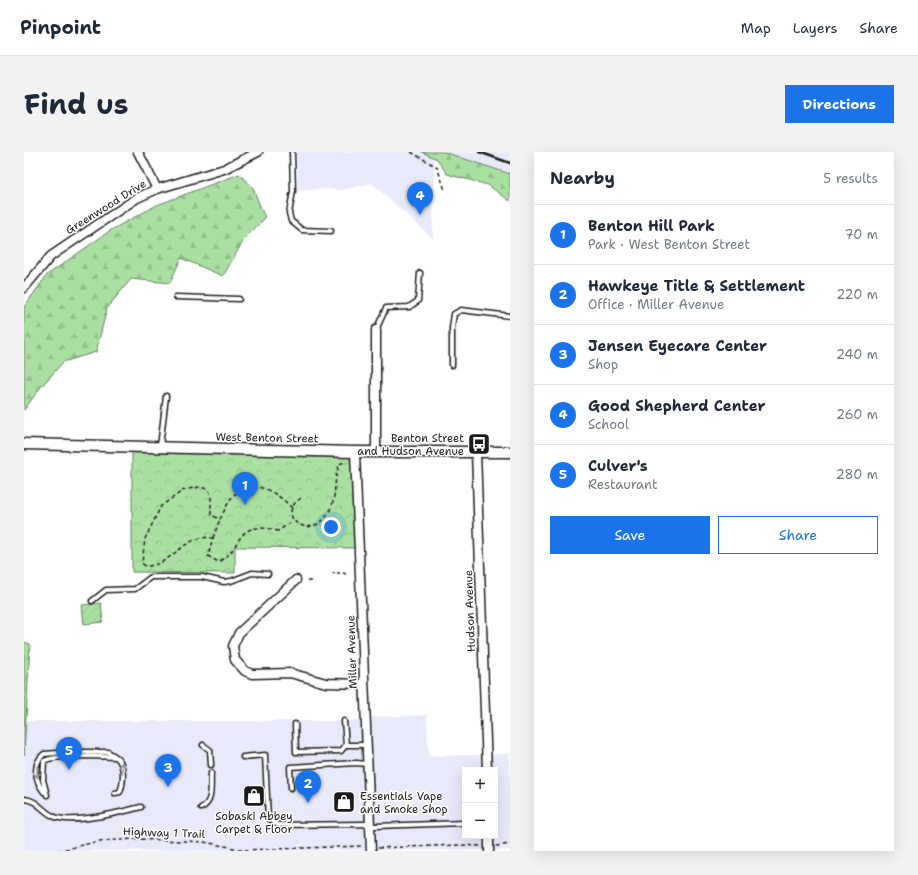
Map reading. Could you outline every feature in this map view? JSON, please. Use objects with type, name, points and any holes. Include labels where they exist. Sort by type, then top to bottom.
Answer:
[{"type":"street","points":[[138,152],[157,189]]},
{"type":"street","name":"Greenwood Drive","points":[[24,288],[50,256],[137,198],[157,189],[224,169],[258,152]]},
{"type":"street","points":[[376,330],[376,452]]},
{"type":"street","name":"West Benton Street","points":[[24,444],[355,452],[510,452]]},
{"type":"street","name":"Miller Avenue","points":[[355,452],[371,848]]},
{"type":"street","name":"Hudson Avenue","points":[[476,452],[487,767]]},
{"type":"street","points":[[296,580],[239,633],[233,646],[235,660],[245,671],[252,674],[290,673],[326,683],[364,684]]},
{"type":"street","points":[[489,839],[489,851]]},
{"type":"lane","points":[[292,152],[293,191],[289,213],[291,221],[302,230],[330,231]]},
{"type":"lane","points":[[376,330],[386,308],[409,307],[418,301],[420,273]]},
{"type":"lane","points":[[176,297],[239,299]]},
{"type":"lane","points":[[452,365],[452,328],[454,314],[461,310],[510,316]]},
{"type":"lane","points":[[160,447],[166,396]]},
{"type":"lane","points":[[92,601],[106,590],[135,589],[151,577],[202,577],[224,582],[252,573],[268,574]]},
{"type":"lane","points":[[295,724],[296,752],[342,750],[346,745],[344,722]]},
{"type":"lane","points":[[203,745],[210,750],[211,765]]},
{"type":"lane","points":[[346,745],[367,745]]},
{"type":"lane","points":[[243,757],[265,755],[268,818],[278,825],[462,823]]},
{"type":"lane","points":[[47,795],[42,780],[42,766],[44,761],[48,758],[116,757],[122,764],[122,788],[120,792],[115,794]]},
{"type":"lane","points":[[291,788],[290,767],[356,763],[368,764]]},
{"type":"lane","points":[[201,808],[207,805],[210,799],[211,774]]},
{"type":"lane","points":[[24,799],[36,802],[48,813],[64,819],[116,813],[141,807]]},
{"type":"path","points":[[412,152],[437,166],[445,190]]},
{"type":"path","points":[[301,498],[292,508],[291,515],[293,521],[304,527],[320,523],[325,519],[333,500],[339,465],[341,463],[356,462]]},
{"type":"path","points":[[292,508],[276,493],[266,489],[254,486],[241,490],[234,495],[220,519],[208,556],[218,562],[228,555],[240,535],[245,532],[264,528],[278,531],[293,521]]},
{"type":"path","points":[[213,538],[199,537],[187,543],[176,553],[153,566],[145,566],[142,563],[145,539],[161,506],[184,490],[199,487],[208,489],[211,495],[211,515],[220,519]]},
{"type":"path","points":[[332,573],[343,573]]},
{"type":"path","name":"Highway 1 Trail","points":[[58,851],[100,841],[137,839],[204,842],[244,850],[461,845],[482,846]]},
{"type":"path","points":[[499,846],[510,844]]},
{"type":"shaded area","points":[[297,152],[434,152],[433,239],[372,183],[343,190],[323,189],[298,191]]},
{"type":"shaded area","points":[[444,152],[510,152],[510,174],[446,153]]},
{"type":"shaded area","points":[[427,715],[429,756],[510,754],[510,850],[24,851],[24,721],[350,721],[374,717]]},
{"type":"green space","points":[[422,152],[444,152],[510,174],[510,201],[488,185],[447,174],[437,159]]},
{"type":"green space","points":[[239,174],[252,186],[265,218],[245,238],[223,276],[181,258],[170,283],[131,279],[107,308],[96,352],[63,362],[40,388],[24,410],[24,307],[47,275],[111,230],[157,205]]},
{"type":"green space","points":[[132,451],[356,457],[360,548],[235,547],[235,573],[132,572]]},
{"type":"green space","points":[[101,603],[103,622],[84,624],[82,605]]},
{"type":"green space","points":[[24,642],[30,644],[24,755]]},
{"type":"railway","points":[[479,152],[510,163]]},
{"type":"place","name":"Good Shepherd Center","points":[[420,215]]},
{"type":"place","name":"Benton Street and Hudson Avenue","points":[[479,444]]},
{"type":"place","name":"Benton Hill Park","points":[[245,505]]},
{"type":"place","name":"Culver's","points":[[69,770]]},
{"type":"place","name":"Jensen Eyecare Center","points":[[168,787]]},
{"type":"place","name":"Sobaski Abbey Carpet & Floor","points":[[254,796]]},
{"type":"place","name":"Essentials Vape and Smoke Shop","points":[[344,802]]},
{"type":"place","name":"Hawkeye Title & Settlement","points":[[308,803]]}]
